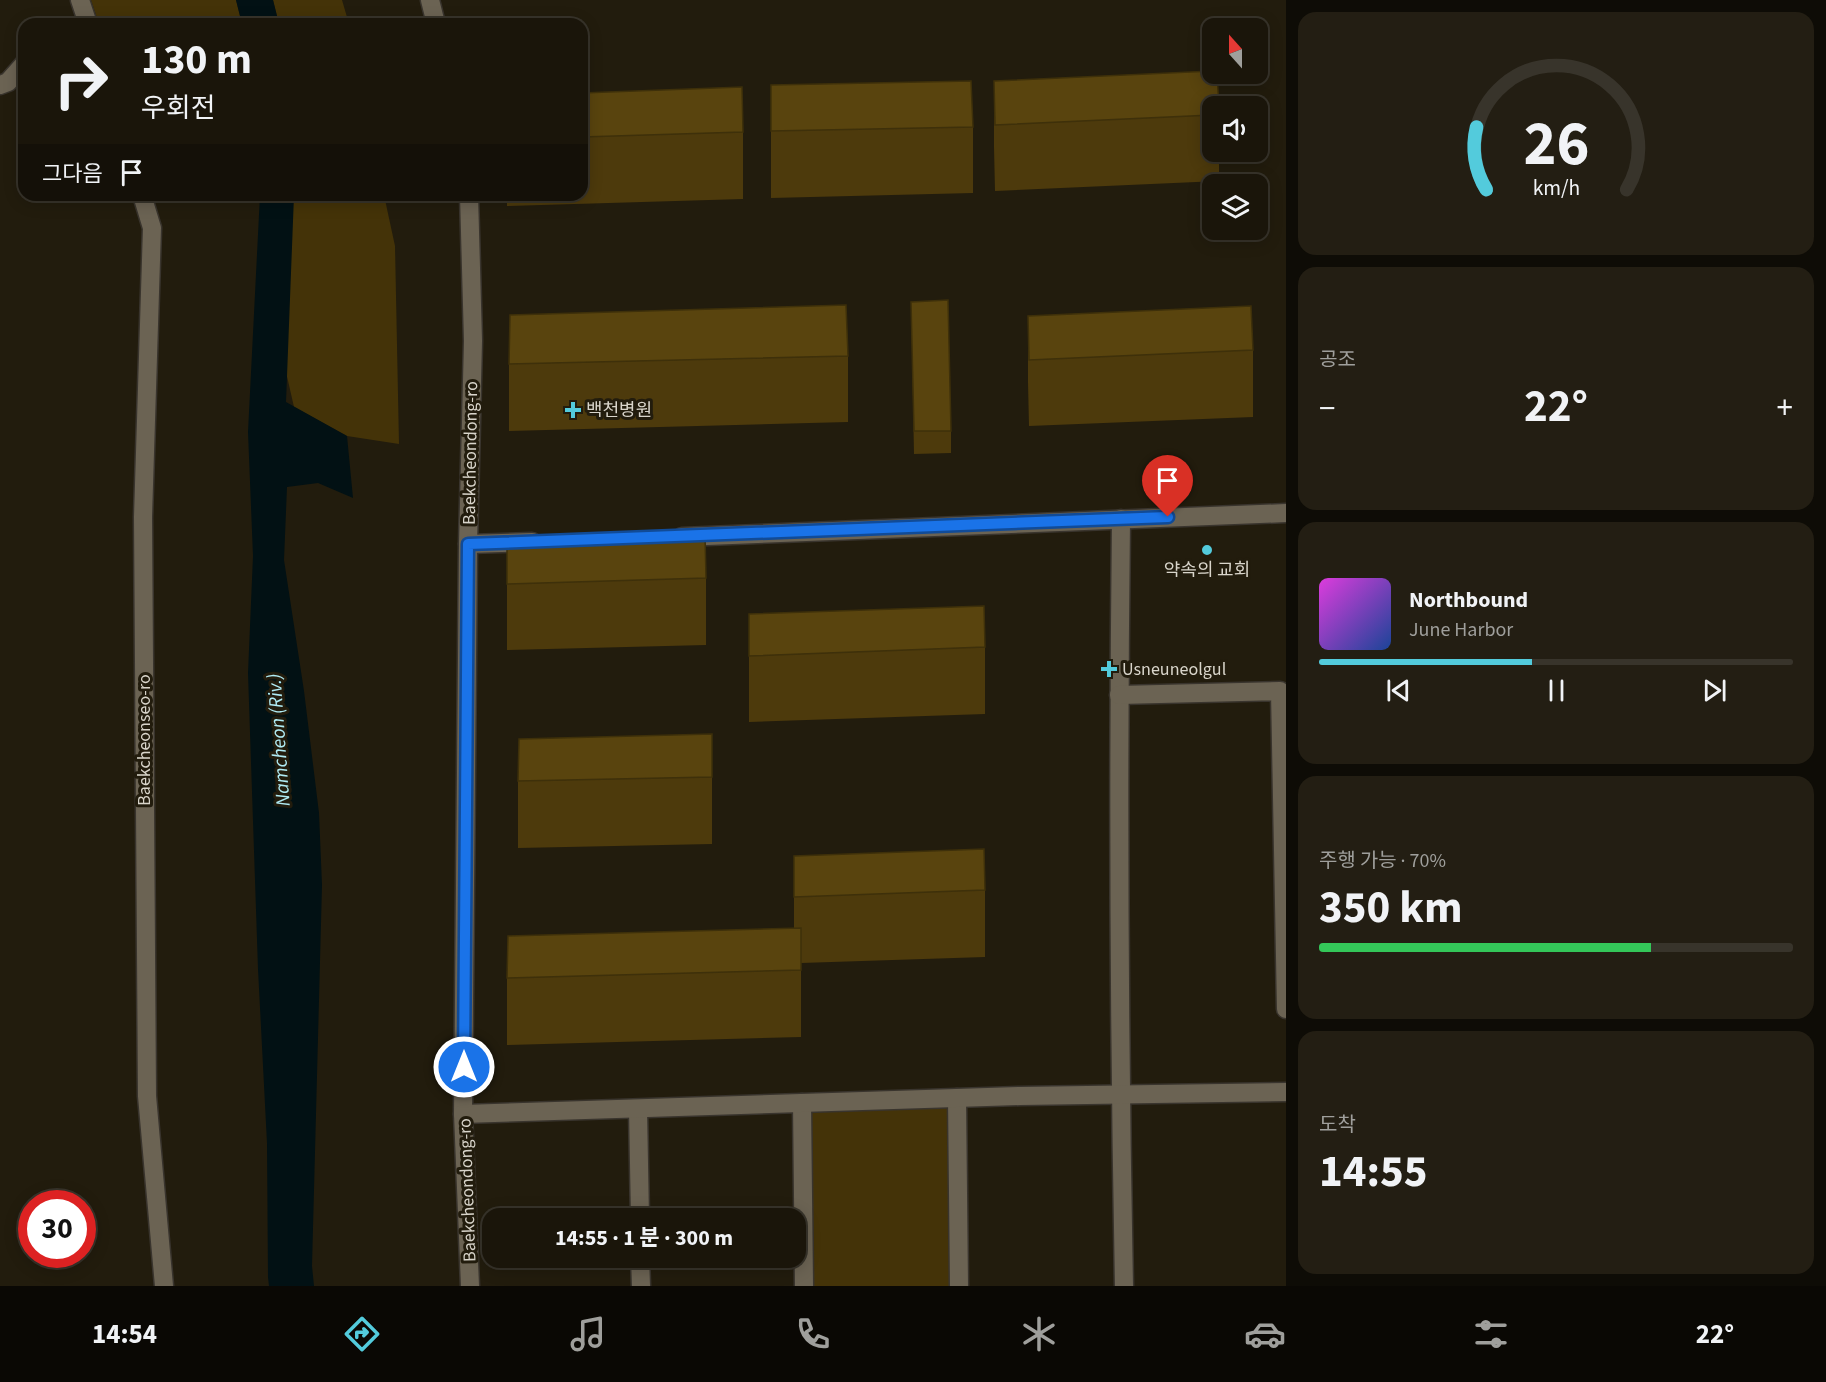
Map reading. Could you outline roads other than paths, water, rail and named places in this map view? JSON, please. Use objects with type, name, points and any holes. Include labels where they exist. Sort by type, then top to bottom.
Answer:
[{"type":"street","points":[[80,0],[85,18]]},
{"type":"street","points":[[430,0],[434,18]]},
{"type":"street","points":[[0,86],[8,82],[18,71]]},
{"type":"street","name":"Baekcheonseo-ro","points":[[144,201],[152,228],[143,517],[147,1096],[164,1286]]},
{"type":"street","name":"Baekcheondong-ro","points":[[469,201],[473,341],[468,544],[463,1114],[470,1286]]},
{"type":"street","points":[[664,537],[1286,513]]},
{"type":"street","points":[[1121,519],[1119,694],[1124,1286]]},
{"type":"street","points":[[468,544],[549,541]]},
{"type":"street","points":[[1119,694],[1280,691],[1286,1009]]},
{"type":"street","points":[[463,1114],[957,1098],[1286,1092]]},
{"type":"street","points":[[957,1098],[959,1286]]},
{"type":"street","points":[[802,1103],[804,1286]]},
{"type":"street","points":[[638,1109],[640,1208]]},
{"type":"street","points":[[640,1268],[641,1286]]},
{"type":"water","points":[[236,0],[273,0],[278,18],[240,18]]},
{"type":"water","name":"Namcheon (Riv.)","points":[[260,201],[294,201],[286,402],[347,436],[353,498],[318,483],[287,487],[284,560],[304,691],[319,813],[322,885],[312,1266],[314,1286],[269,1286],[268,1277],[267,1143],[258,969],[248,673],[253,556],[248,432]]},
{"type":"place","name":"백천병원","points":[[573,410]]},
{"type":"place","name":"약속의 교회","points":[[1207,550]]},
{"type":"place","name":"Usneuneolgul","points":[[1109,669]]}]
